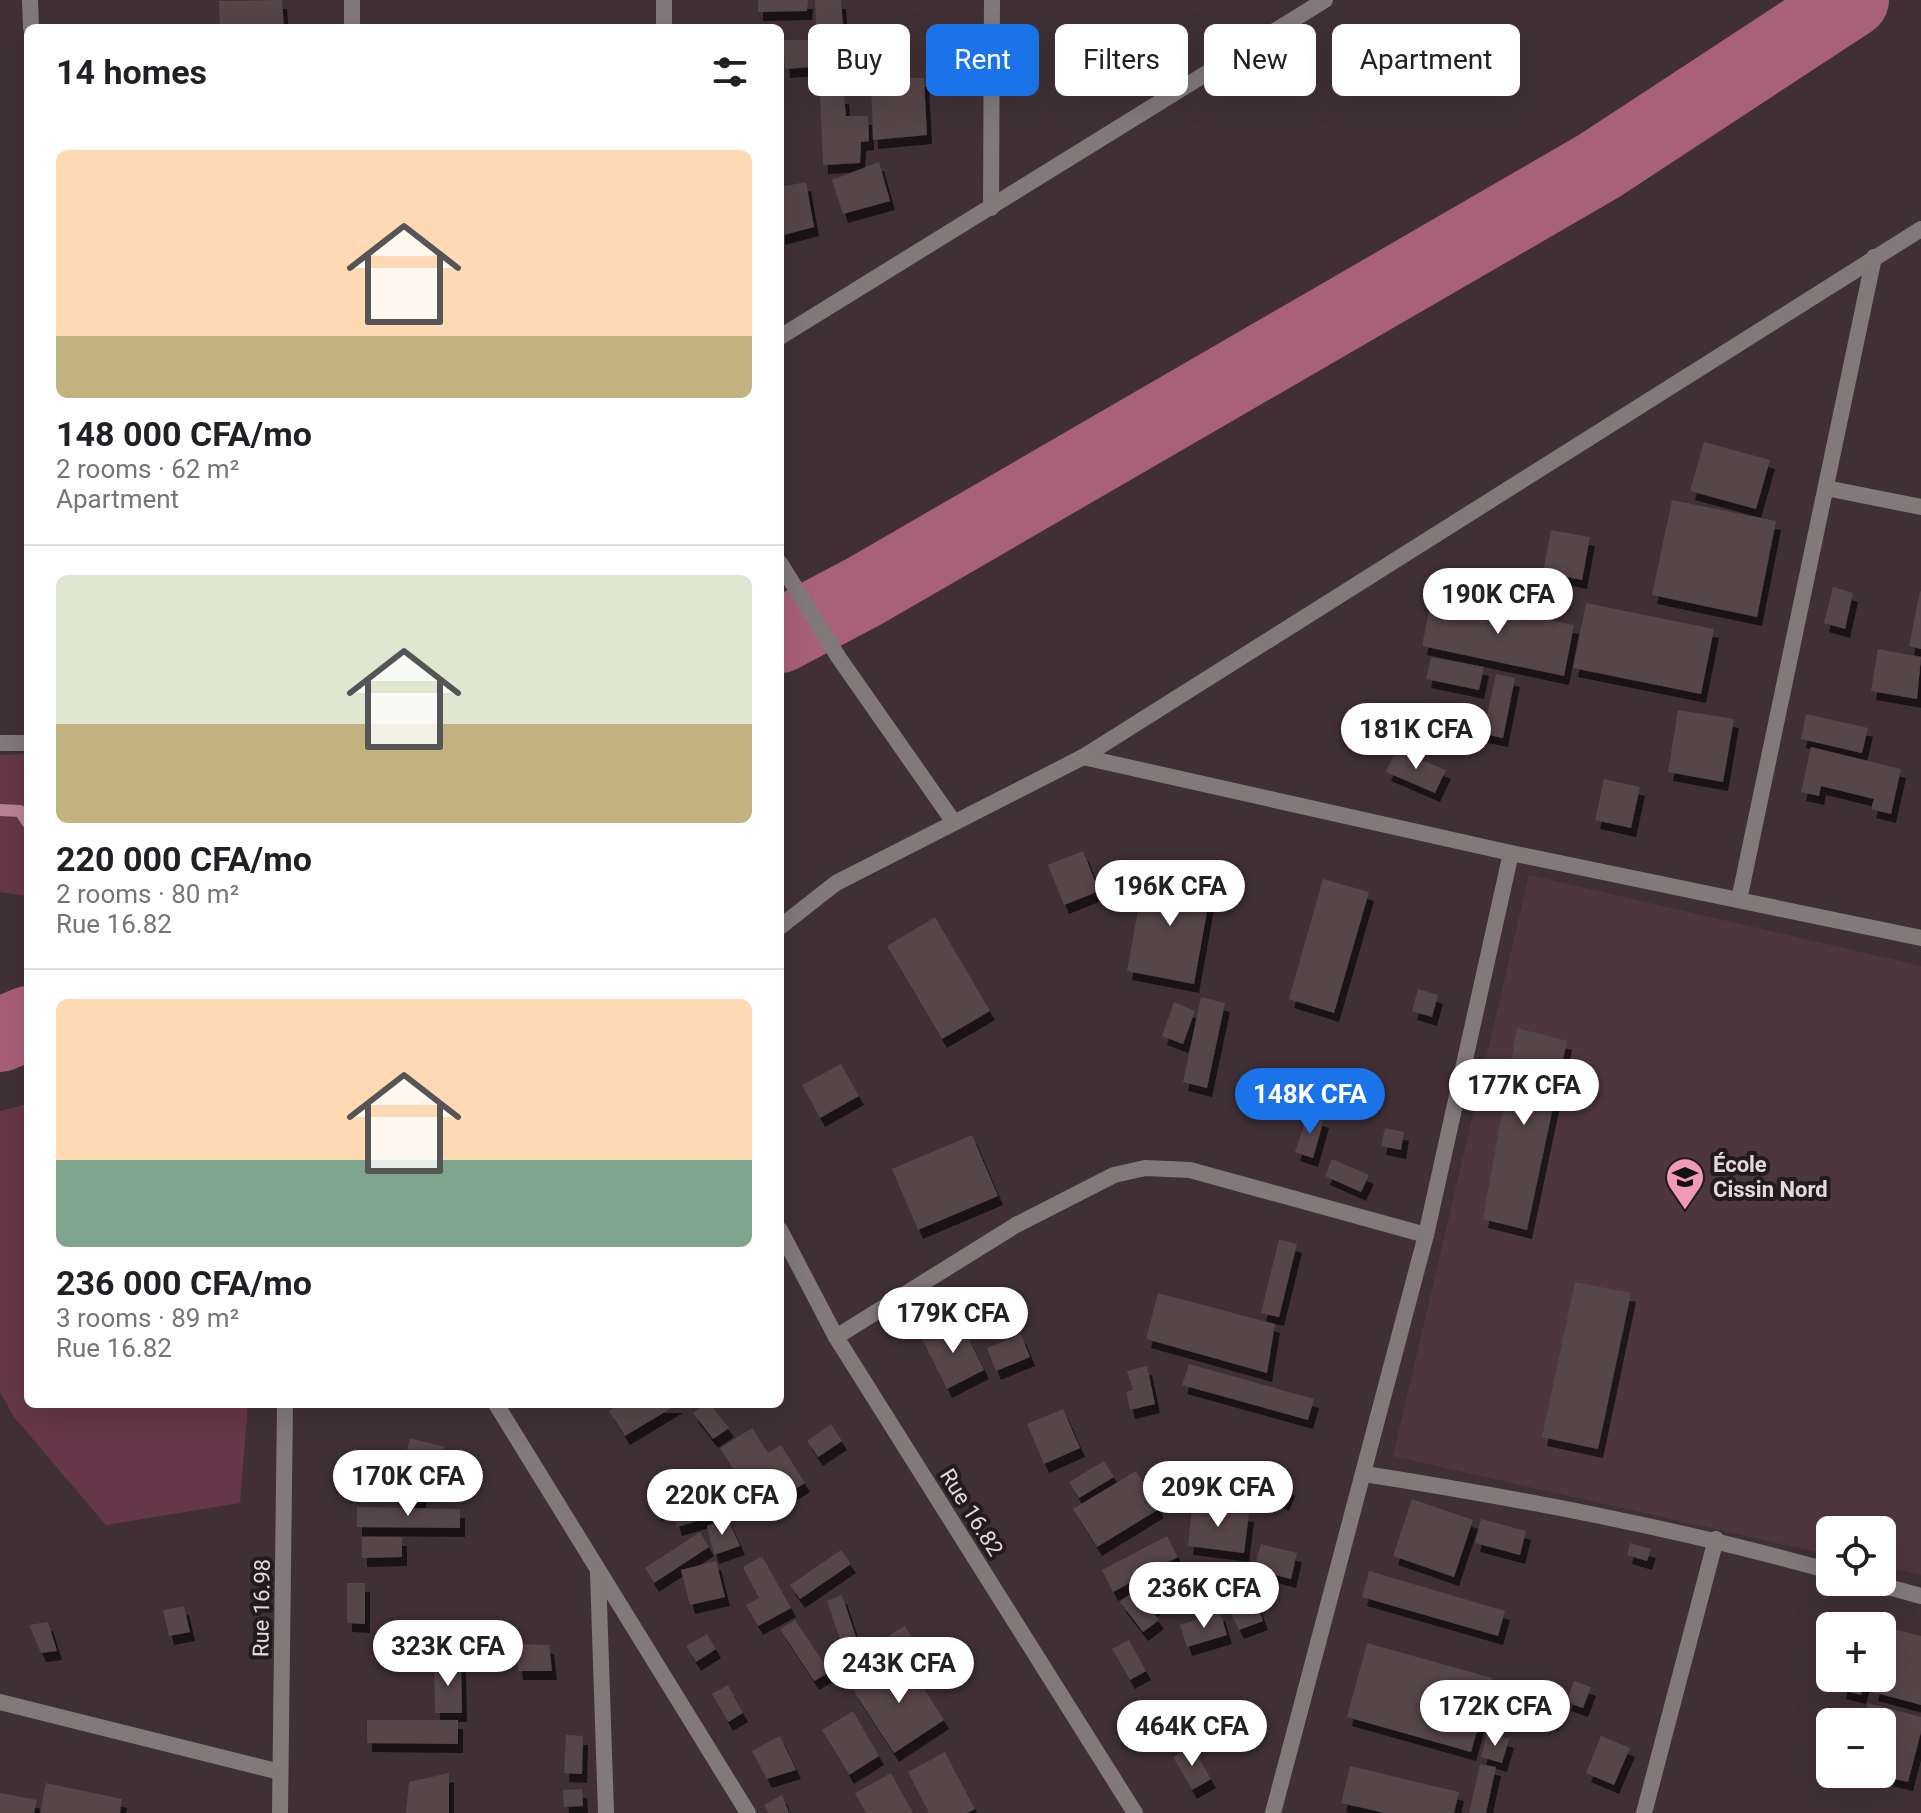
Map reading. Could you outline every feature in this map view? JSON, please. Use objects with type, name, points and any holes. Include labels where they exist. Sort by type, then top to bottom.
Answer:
[{"type":"street","points":[[30,0],[31,24]]},
{"type":"street","points":[[352,0],[352,24]]},
{"type":"street","points":[[664,0],[664,24]]},
{"type":"street","points":[[991,208],[992,0]]},
{"type":"street","points":[[784,335],[991,208],[1309,5],[1325,0]]},
{"type":"street","points":[[784,924],[836,883],[1083,757],[1921,229]]},
{"type":"street","points":[[1739,900],[1874,257]]},
{"type":"street","points":[[1826,488],[1921,507]]},
{"type":"street","points":[[784,569],[839,658],[953,821]]},
{"type":"street","points":[[0,743],[24,743]]},
{"type":"street","points":[[1083,757],[1511,853],[1921,938]]},
{"type":"street","points":[[1273,1813],[1426,1235],[1511,853]]},
{"type":"street","points":[[836,1337],[1016,1225],[1114,1175],[1145,1168],[1190,1170],[1426,1235]]},
{"type":"street","name":"Rue 16.82","points":[[784,1238],[836,1337],[1135,1813]]},
{"type":"street","name":"Rue 16.98","points":[[280,1813],[285,1408]]},
{"type":"street","points":[[498,1408],[748,1813]]},
{"type":"street","points":[[1365,1474],[1540,1502],[1716,1539],[1816,1567]]},
{"type":"street","points":[[1644,1813],[1716,1539]]},
{"type":"street","points":[[598,1571],[606,1813]]},
{"type":"street","points":[[1896,1589],[1921,1596]]},
{"type":"street","points":[[0,1702],[280,1772]]},
{"type":"shaded area","points":[[24,754],[24,895],[0,892],[0,755]]},
{"type":"shaded area","name":"École Cissin Nord","points":[[1529,875],[1921,966],[1921,1575],[1896,1569],[1896,1516],[1816,1516],[1816,1552],[1393,1456]]},
{"type":"shaded area","points":[[24,1105],[24,1408],[248,1408],[240,1503],[106,1525],[14,1417],[0,1392],[0,1111]]},
{"type":"building","points":[[282,0],[284,24],[220,24],[219,1]]},
{"type":"building","points":[[758,0],[808,0],[807,11],[758,12]]},
{"type":"building","points":[[815,0],[841,0],[843,24],[816,24]]},
{"type":"building","points":[[784,40],[808,40],[808,67],[785,69]]},
{"type":"building","points":[[910,78],[924,78],[927,135],[873,140],[872,96],[910,96]]},
{"type":"building","points":[[820,96],[844,96],[846,116],[868,116],[869,141],[861,142],[860,163],[823,165]]},
{"type":"building","points":[[879,162],[890,201],[843,214],[832,180]]},
{"type":"building","points":[[806,182],[814,227],[784,235],[784,186]]},
{"type":"building","points":[[1704,442],[1770,460],[1756,509],[1690,491]]},
{"type":"building","points":[[1672,500],[1776,521],[1757,617],[1652,595]]},
{"type":"building","points":[[1551,530],[1590,537],[1582,580],[1543,572]]},
{"type":"building","points":[[1833,587],[1853,593],[1845,629],[1824,623]]},
{"type":"building","points":[[1921,592],[1921,649],[1909,646]]},
{"type":"building","points":[[1432,596],[1574,625],[1564,676],[1422,646]]},
{"type":"building","points":[[1586,603],[1714,629],[1701,694],[1573,668]]},
{"type":"building","points":[[1878,649],[1921,657],[1917,699],[1871,691]]},
{"type":"building","points":[[1431,657],[1484,667],[1479,690],[1426,679]]},
{"type":"building","points":[[1496,674],[1515,678],[1503,738],[1483,734]]},
{"type":"building","points":[[1678,710],[1734,719],[1723,782],[1668,772]]},
{"type":"building","points":[[1806,714],[1868,728],[1862,753],[1801,739]]},
{"type":"building","points":[[1811,747],[1901,769],[1891,814],[1871,809],[1874,799],[1821,786],[1819,796],[1801,792]]},
{"type":"building","points":[[1396,749],[1446,770],[1435,793],[1386,772]]},
{"type":"building","points":[[1604,779],[1640,787],[1631,828],[1595,820]]},
{"type":"building","points":[[1083,851],[1099,891],[1064,905],[1048,865]]},
{"type":"building","points":[[1145,872],[1212,884],[1194,984],[1127,971]]},
{"type":"building","points":[[1323,879],[1369,892],[1334,1013],[1289,999]]},
{"type":"building","points":[[935,917],[990,1011],[942,1039],[887,946]]},
{"type":"building","points":[[1418,989],[1438,995],[1432,1017],[1412,1011]]},
{"type":"building","points":[[1201,997],[1225,1003],[1207,1088],[1183,1082]]},
{"type":"building","points":[[1174,1002],[1195,1011],[1183,1044],[1162,1036]]},
{"type":"building","points":[[1517,1028],[1567,1041],[1527,1230],[1483,1219]]},
{"type":"building","points":[[841,1064],[859,1096],[820,1118],[802,1085]]},
{"type":"building","points":[[1308,1114],[1324,1119],[1313,1158],[1295,1152]]},
{"type":"building","points":[[1385,1128],[1404,1132],[1401,1150],[1381,1146]]},
{"type":"building","points":[[972,1135],[998,1196],[918,1230],[892,1169]]},
{"type":"building","points":[[1332,1159],[1369,1175],[1361,1192],[1325,1176]]},
{"type":"building","points":[[1279,1239],[1297,1244],[1279,1317],[1261,1313]]},
{"type":"building","points":[[1575,1282],[1631,1293],[1598,1449],[1542,1437]]},
{"type":"building","points":[[1158,1293],[1275,1324],[1267,1373],[1146,1339]]},
{"type":"building","points":[[960,1321],[984,1370],[947,1389],[922,1339]]},
{"type":"building","points":[[1021,1334],[1030,1357],[996,1371],[987,1348]]},
{"type":"building","points":[[1189,1364],[1314,1399],[1308,1420],[1182,1385]]},
{"type":"building","points":[[1147,1366],[1155,1404],[1130,1410],[1126,1392],[1133,1390],[1127,1371]]},
{"type":"building","points":[[614,1408],[671,1408],[625,1436],[609,1411]]},
{"type":"building","points":[[700,1408],[713,1408],[729,1428],[713,1439],[693,1413]]},
{"type":"building","points":[[1063,1409],[1080,1448],[1044,1464],[1027,1424]]},
{"type":"building","points":[[831,1424],[842,1441],[818,1457],[807,1441]]},
{"type":"building","points":[[752,1428],[768,1453],[781,1445],[805,1483],[759,1512],[720,1448]]},
{"type":"building","points":[[410,1438],[445,1447],[435,1470],[428,1468],[420,1501],[396,1495]]},
{"type":"building","points":[[1104,1461],[1114,1477],[1079,1498],[1069,1482]]},
{"type":"building","points":[[704,1468],[710,1493],[657,1512],[649,1495]]},
{"type":"building","points":[[1251,1470],[1290,1487],[1284,1502],[1245,1484]]},
{"type":"building","points":[[1136,1471],[1159,1509],[1097,1547],[1073,1509]]},
{"type":"building","points":[[715,1499],[721,1514],[677,1527],[673,1514]]},
{"type":"building","points":[[1412,1499],[1473,1520],[1454,1577],[1393,1556]]},
{"type":"building","points":[[1192,1506],[1249,1513],[1244,1553],[1188,1546]]},
{"type":"building","points":[[357,1507],[460,1509],[460,1528],[357,1527]]},
{"type":"building","points":[[727,1517],[740,1546],[714,1555],[707,1526]]},
{"type":"building","points":[[1481,1519],[1526,1531],[1520,1555],[1475,1543]]},
{"type":"building","points":[[700,1532],[709,1547],[654,1583],[645,1568]]},
{"type":"building","points":[[1167,1536],[1178,1557],[1113,1592],[1102,1570]]},
{"type":"building","points":[[362,1537],[402,1537],[402,1557],[362,1558]]},
{"type":"building","points":[[1630,1543],[1651,1549],[1647,1561],[1627,1555]]},
{"type":"building","points":[[1261,1544],[1297,1553],[1291,1579],[1254,1569]]},
{"type":"building","points":[[841,1550],[851,1564],[800,1599],[790,1585]]},
{"type":"building","points":[[762,1556],[791,1608],[758,1626],[746,1605],[759,1598],[743,1567]]},
{"type":"building","points":[[716,1561],[725,1597],[690,1605],[681,1570]]},
{"type":"building","points":[[1369,1571],[1505,1611],[1498,1636],[1362,1597]]},
{"type":"building","points":[[1157,1575],[1171,1594],[1151,1609],[1159,1620],[1143,1632],[1120,1602]]},
{"type":"building","points":[[347,1583],[365,1583],[365,1624],[347,1623]]},
{"type":"building","points":[[842,1595],[856,1637],[841,1642],[827,1601]]},
{"type":"building","points":[[1255,1599],[1263,1621],[1239,1630],[1229,1610]]},
{"type":"building","points":[[184,1606],[190,1632],[169,1636],[163,1610]]},
{"type":"building","points":[[1220,1612],[1227,1635],[1187,1647],[1180,1625]]},
{"type":"building","points":[[795,1620],[830,1672],[814,1681],[780,1629]]},
{"type":"building","points":[[48,1622],[57,1651],[41,1653],[29,1625]]},
{"type":"building","points":[[905,1626],[914,1641],[877,1663],[868,1648]]},
{"type":"building","points":[[1896,1630],[1921,1636],[1921,1705],[1873,1692],[1896,1692]]},
{"type":"building","points":[[707,1634],[716,1649],[696,1662],[686,1646]]},
{"type":"building","points":[[1129,1640],[1146,1671],[1130,1680],[1112,1649]]},
{"type":"building","points":[[1367,1643],[1492,1678],[1471,1752],[1347,1717]]},
{"type":"building","points":[[515,1644],[549,1645],[552,1671],[518,1671]]},
{"type":"building","points":[[904,1657],[944,1720],[894,1753],[853,1690]]},
{"type":"building","points":[[434,1663],[461,1663],[462,1713],[435,1713]]},
{"type":"building","points":[[1574,1681],[1591,1687],[1583,1708],[1566,1702]]},
{"type":"building","points":[[728,1685],[743,1713],[728,1722],[712,1694]]},
{"type":"building","points":[[1541,1697],[1559,1705],[1553,1722],[1534,1714]]},
{"type":"building","points":[[1868,1703],[1887,1708],[1867,1708]]},
{"type":"building","points":[[1896,1710],[1921,1717],[1921,1732],[1908,1782],[1896,1779]]},
{"type":"building","points":[[853,1711],[879,1756],[849,1775],[822,1730]]},
{"type":"building","points":[[367,1720],[458,1720],[458,1744],[367,1743]]},
{"type":"building","points":[[1487,1733],[1509,1739],[1502,1763],[1481,1757]]},
{"type":"building","points":[[566,1735],[583,1736],[582,1774],[564,1773]]},
{"type":"building","points":[[780,1736],[796,1770],[767,1779],[752,1751]]},
{"type":"building","points":[[1601,1736],[1630,1748],[1614,1785],[1586,1773]]},
{"type":"building","points":[[1192,1746],[1211,1779],[1192,1790],[1173,1757]]},
{"type":"building","points":[[945,1752],[975,1809],[967,1813],[929,1813],[908,1772]]},
{"type":"building","points":[[1480,1764],[1496,1767],[1486,1813],[1469,1813]]},
{"type":"building","points":[[1350,1766],[1459,1792],[1454,1813],[1385,1813],[1341,1803]]},
{"type":"building","points":[[449,1773],[449,1813],[406,1813],[409,1782]]},
{"type":"building","points":[[891,1773],[913,1813],[866,1813],[855,1793]]},
{"type":"building","points":[[46,1783],[122,1799],[120,1813],[40,1813]]},
{"type":"building","points":[[582,1789],[583,1806],[564,1807],[563,1790]]},
{"type":"building","points":[[0,1793],[37,1800],[34,1813],[0,1813]]},
{"type":"building","points":[[782,1795],[789,1813],[768,1813],[764,1805]]},
{"type":"waterway","points":[[784,634],[865,591],[1599,166],[1852,0]]},
{"type":"waterway","points":[[0,810],[20,811],[24,817]]},
{"type":"waterway","points":[[0,1035],[24,1025]]},
{"type":"place","name":"École Cissin Nord","points":[[1685,1211]]}]
